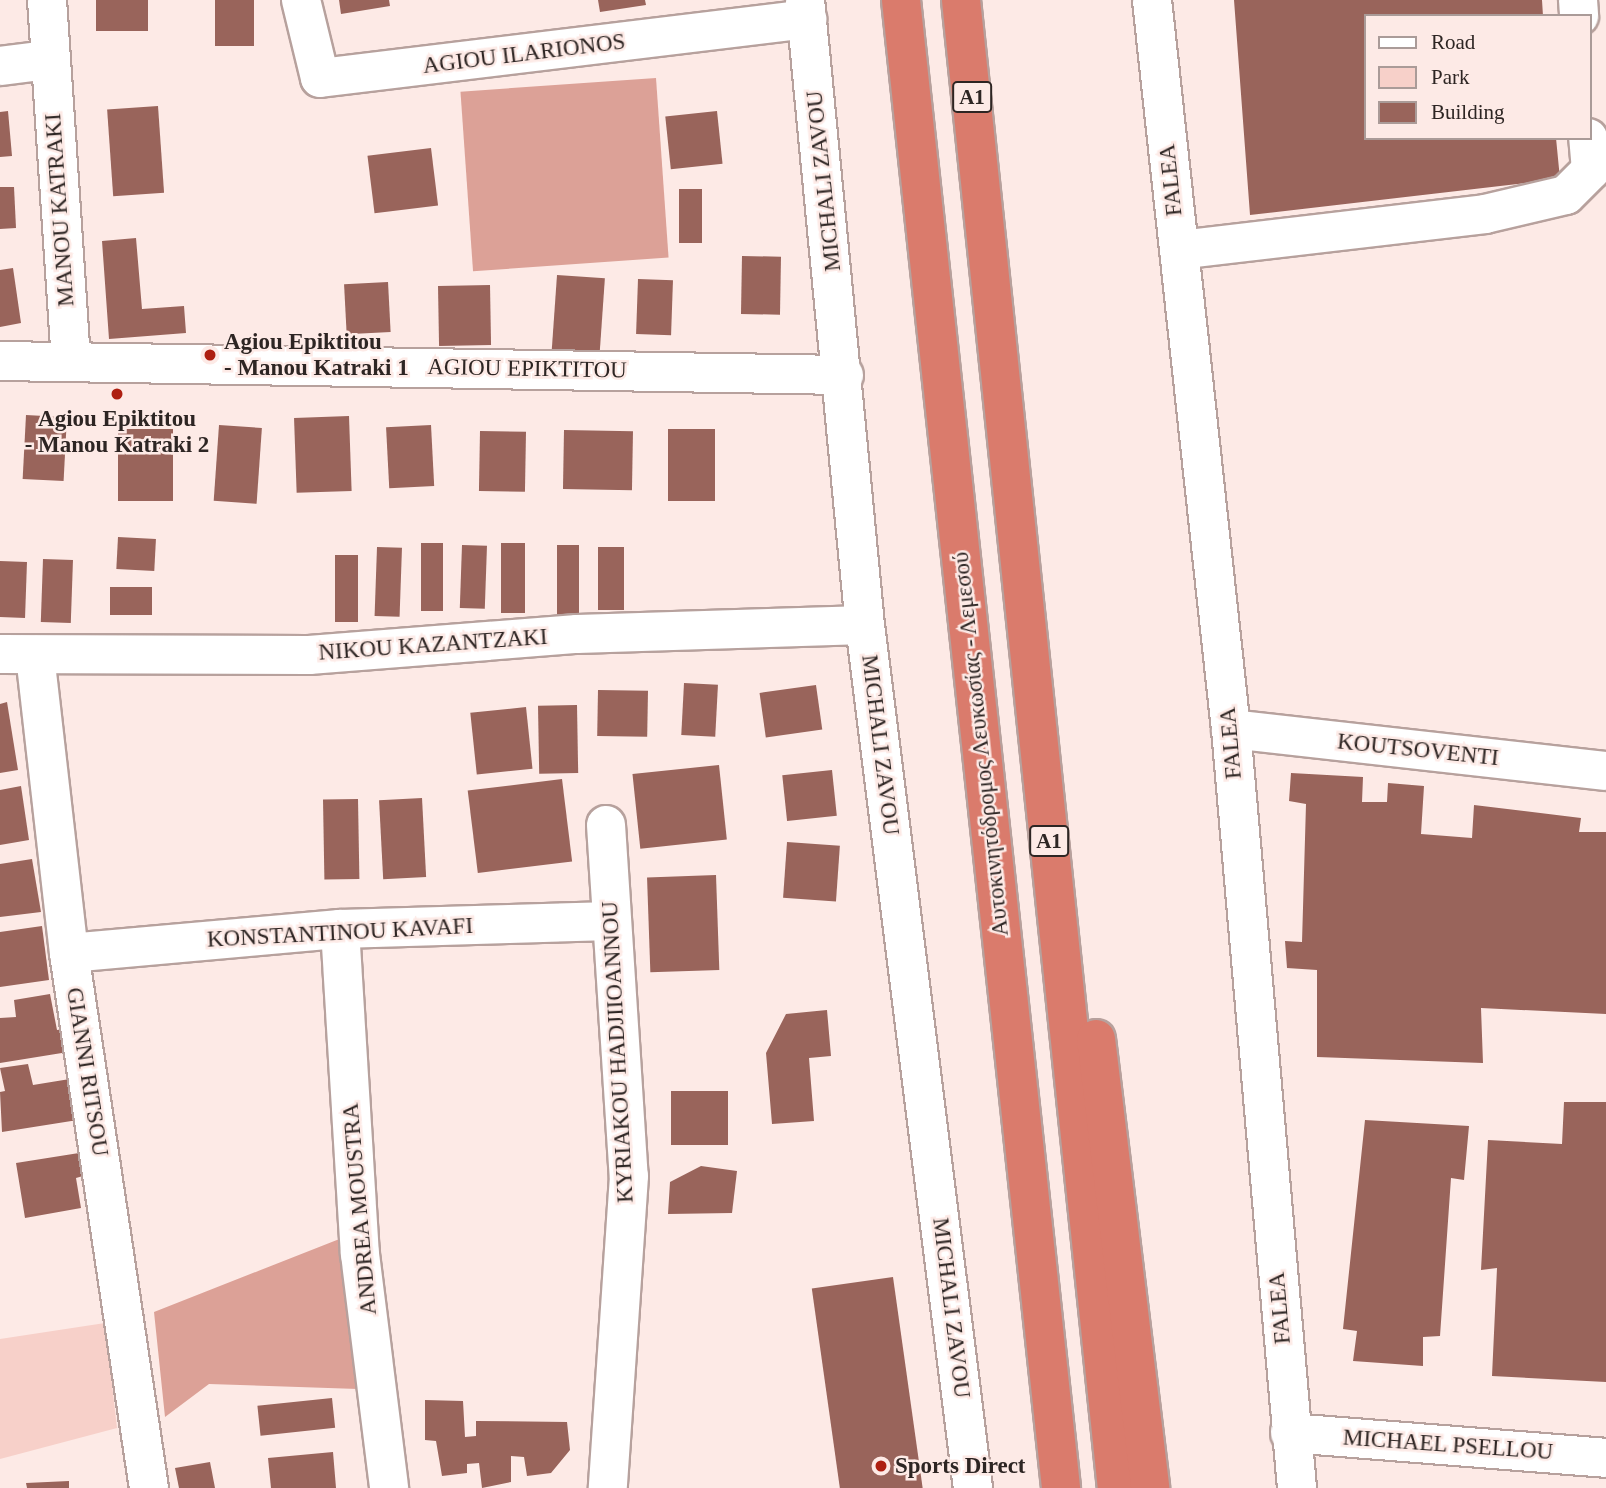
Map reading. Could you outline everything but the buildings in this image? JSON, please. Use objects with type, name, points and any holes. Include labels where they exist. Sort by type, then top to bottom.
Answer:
[{"type":"highway","name":"Αυτοκινητόδρομος Λευκωσίας - Λεμεσού","points":[[901,0],[1061,1488]]},
{"type":"highway","name":"A1","points":[[961,0],[1117,1488]]},
{"type":"highway","points":[[982,194],[1020,416],[1150,1488]]},
{"type":"highway","points":[[1032,1226],[1040,1488]]},
{"type":"street","name":"MANOU KATRAKI","points":[[47,0],[48,60],[71,360]]},
{"type":"street","name":"AGIOU ILARIONOS","points":[[301,0],[320,78],[806,10]]},
{"type":"street","name":"FALEA","points":[[1152,0],[1231,729],[1290,1433],[1297,1488]]},
{"type":"street","name":"MICHALI ZAVOU","points":[[806,10],[844,375],[865,625],[973,1488]]},
{"type":"street","points":[[0,66],[48,60]]},
{"type":"street","points":[[1179,250],[1485,214],[1566,195],[1591,170],[1588,140]]},
{"type":"street","name":"AGIOU EPIKTITOU","points":[[0,361],[71,360],[844,375]]},
{"type":"street","name":"NIKOU KAZANTZAKI","points":[[17,655],[309,655],[577,634],[865,625]]},
{"type":"street","name":"GIANNI RITSOU","points":[[17,655],[69,953],[149,1488]]},
{"type":"street","name":"KOUTSOVENTI","points":[[1231,729],[1606,771]]},
{"type":"street","name":"KYRIAKOU HADJIIOANNOU","points":[[606,825],[629,1176],[608,1488]]},
{"type":"street","name":"KONSTANTINOU KAVAFI","points":[[69,953],[340,929],[612,921]]},
{"type":"street","name":"ANDREA MOUSTRA","points":[[340,929],[360,1254],[389,1488]]},
{"type":"street","name":"MICHAEL PSELLOU","points":[[1290,1433],[1606,1458]]},
{"type":"green space","points":[[105,1323],[117,1428],[0,1459],[0,1339]]},
{"type":"shaded area","points":[[656,78],[669,258],[473,271],[460,92]]},
{"type":"shaded area","points":[[342,1238],[358,1389],[209,1384],[165,1417],[154,1312]]},
{"type":"place","name":"Agiou Epiktitou - Manou Katraki 1","points":[[210,355]]},
{"type":"place","name":"Agiou Epiktitou - Manou Katraki 2","points":[[117,394]]},
{"type":"place","name":"Sports Direct","points":[[881,1466]]}]
